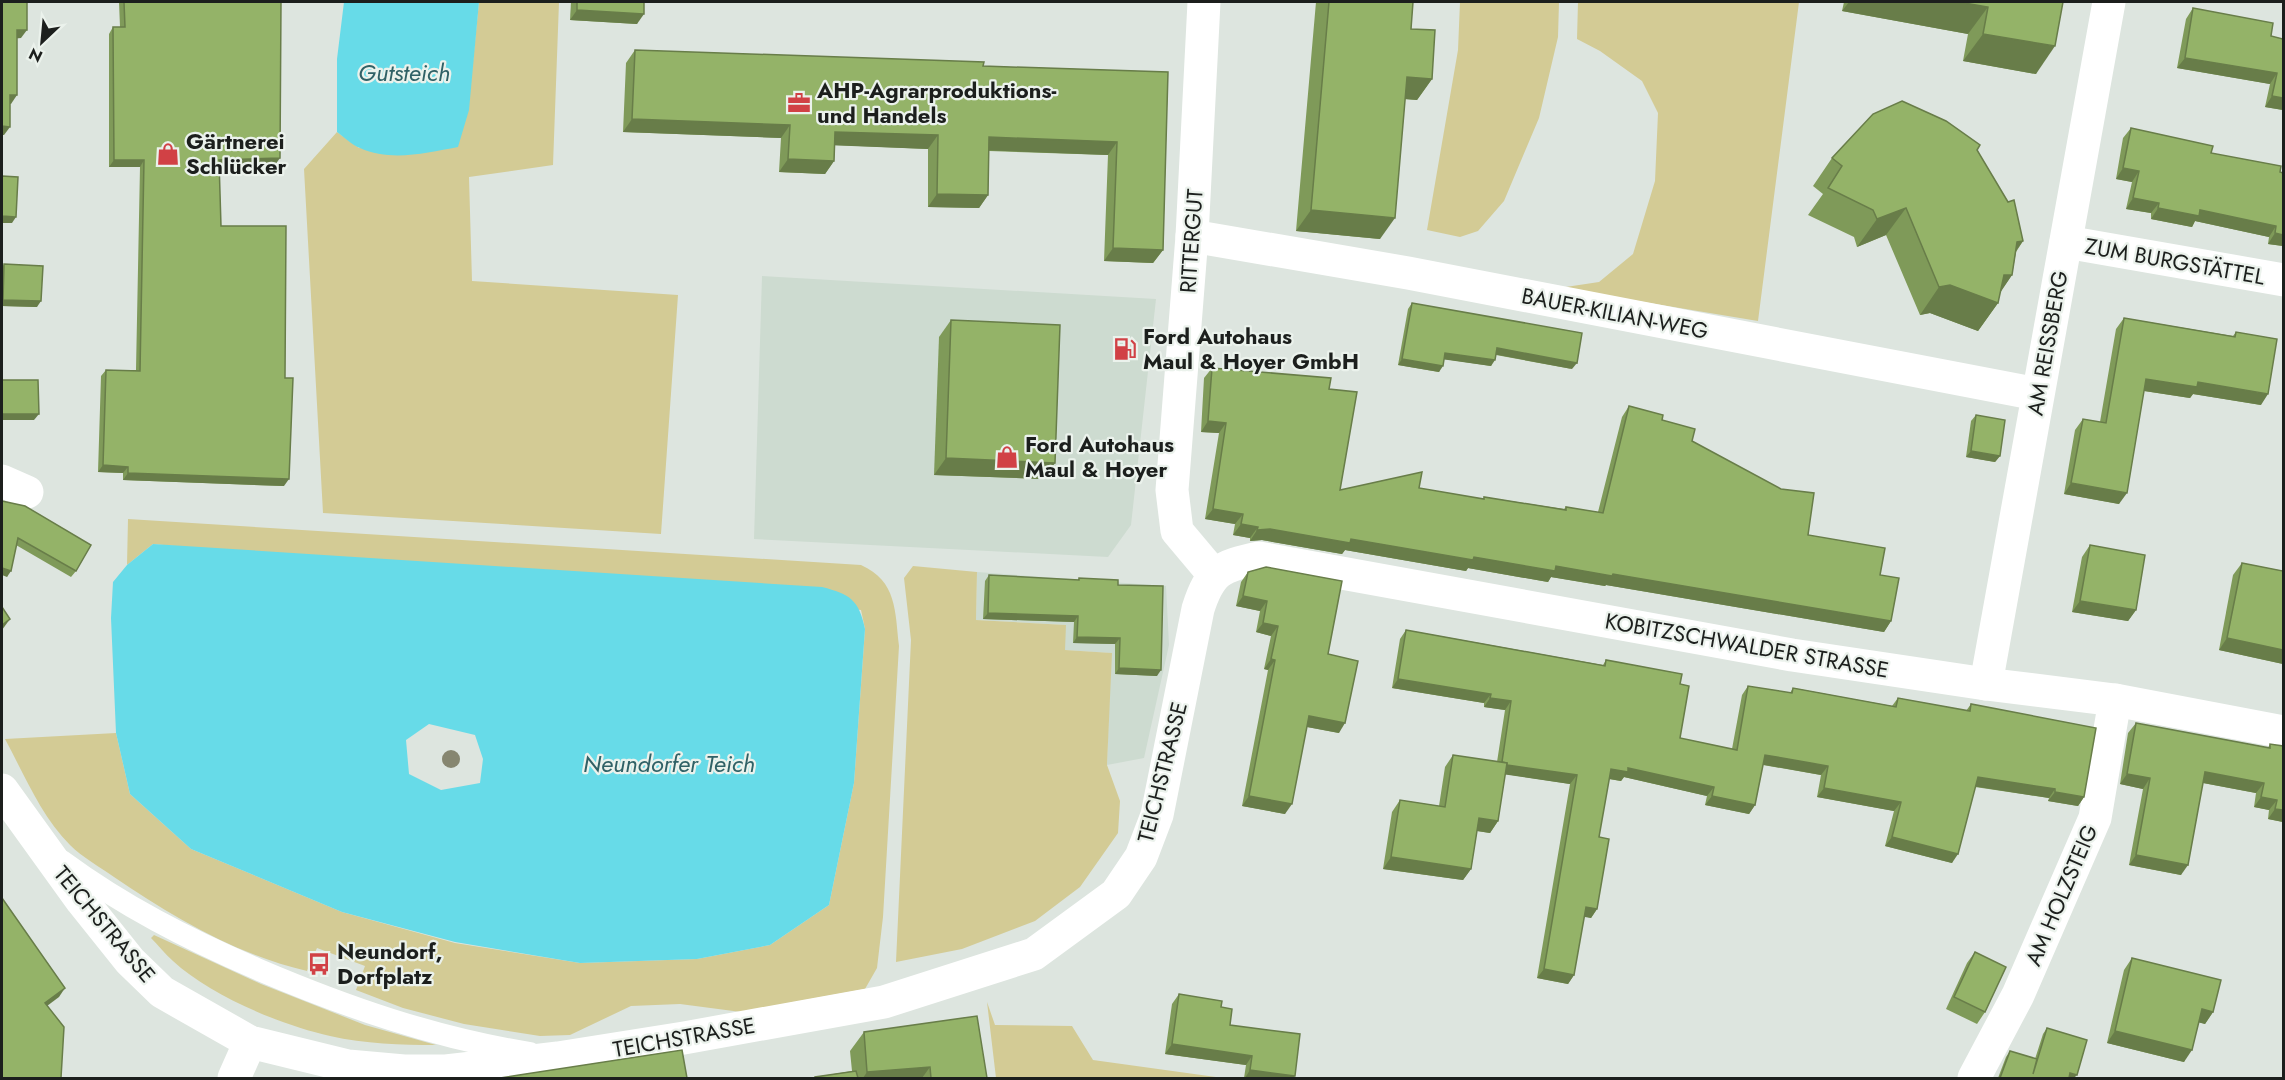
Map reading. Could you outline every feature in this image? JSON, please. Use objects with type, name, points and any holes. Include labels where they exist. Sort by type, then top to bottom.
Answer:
[{"type":"street","name":"RITTERGUT","points":[[1204,2],[1192,236],[1173,490],[1177,531],[1214,575]]},
{"type":"street","name":"AM REISSBERG","points":[[1986,684],[2109,2]]},
{"type":"street","name":"BAUER-KILIAN-WEG","points":[[1192,236],[1408,273],[2037,394]]},
{"type":"street","name":"ZUM BURGSTÄTTEL","points":[[2066,242],[2283,280]]},
{"type":"street","name":"KOBITZSCHWALDER STRASSE","points":[[1214,575],[1235,563],[1259,558],[1792,655],[1986,684],[2115,700],[2283,732]]},
{"type":"street","name":"TEICHSTRASSE","points":[[2,790],[40,844],[130,961],[162,992],[250,1042],[348,1066],[404,1071],[446,1071],[558,1058],[684,1038],[884,1002],[1034,954],[1116,894],[1141,858],[1157,815],[1198,609],[1204,591],[1214,575]]},
{"type":"street","name":"AM HOLZSTEIG","points":[[1974,1078],[2018,994],[2095,818],[2115,700]]},
{"type":"street","points":[[234,1078],[250,1042]]},
{"type":"lane","points":[[40,844],[92,883],[152,919],[196,942],[302,988],[366,1012],[443,1036],[558,1058]]},
{"type":"shaded area","points":[[479,2],[559,2],[553,165],[469,177],[472,281],[678,295],[661,534],[323,513],[304,169],[337,132],[359,148],[468,110]]},
{"type":"shaded area","points":[[1460,2],[1559,2],[1558,37],[1539,118],[1504,201],[1478,231],[1460,237],[1427,230],[1458,50]]},
{"type":"shaded area","points":[[1578,2],[1799,2],[1758,321],[1559,288],[1599,282],[1633,254],[1655,181],[1658,113],[1642,81],[1600,51],[1577,39]]},
{"type":"shaded area","points":[[762,276],[1156,299],[1131,525],[1108,557],[754,539]]},
{"type":"shaded area","points":[[128,519],[861,565],[873,572],[882,579],[892,598],[899,646],[883,917],[877,968],[865,989],[741,1012],[680,1004],[631,1006],[570,1035],[540,1036],[464,1024],[403,1008],[356,990],[365,966],[317,948],[307,971],[256,955],[206,933],[136,892],[91,862],[70,845],[50,821],[5,739],[116,733],[130,794],[191,849],[342,912],[455,943],[580,963],[697,959],[770,945],[829,905],[854,783],[865,629],[861,610],[153,544],[127,565]]},
{"type":"shaded area","points":[[913,566],[977,572],[976,620],[1066,625],[1065,650],[1112,653],[1107,765],[1120,801],[1118,833],[1080,887],[1035,921],[962,949],[896,962],[911,640],[904,578]]},
{"type":"shaded area","points":[[977,572],[1166,586],[1169,645],[1144,758],[1107,765],[1111,653],[1065,650],[1065,625],[976,620]]},
{"type":"shaded area","points":[[154,935],[261,984],[365,1025],[436,1045],[383,1044],[343,1039],[269,1017],[226,997],[189,974],[151,938]]},
{"type":"shaded area","points":[[987,1002],[995,1025],[1072,1026],[1093,1060],[1223,1078],[996,1078]]},
{"type":"water","name":"Gutsteich","points":[[344,2],[479,2],[469,110],[458,147],[409,155],[384,155],[357,147],[337,132],[337,59]]},
{"type":"water","name":"Neundorfer Teich","points":[[153,544],[822,587],[840,592],[856,605],[865,629],[854,783],[829,905],[770,945],[697,959],[580,963],[455,942],[342,912],[191,849],[130,794],[116,733],[111,618],[113,582],[127,565]],"holes":[[[429,724],[475,735],[483,759],[480,783],[441,790],[409,774],[406,740]]]},
{"type":"building","points":[[2,2],[27,2],[27,30],[17,30],[17,95],[10,95],[10,127],[2,126]]},
{"type":"building","points":[[124,2],[281,2],[280,158],[219,160],[221,226],[286,226],[285,378],[293,378],[289,479],[128,473],[128,467],[103,465],[106,370],[140,371],[144,160],[114,160],[113,27],[125,27]]},
{"type":"building","points":[[577,2],[644,2],[644,14],[577,10]]},
{"type":"building","points":[[1329,2],[1413,2],[1411,29],[1435,30],[1432,79],[1407,77],[1395,218],[1311,210]]},
{"type":"building","points":[[1959,2],[2063,2],[2055,46],[1983,34],[1988,7]]},
{"type":"building","points":[[2193,8],[2273,23],[2271,36],[2283,39],[2283,98],[2272,96],[2277,73],[2185,58]]},
{"type":"building","points":[[635,50],[984,62],[983,66],[1168,72],[1163,250],[1113,248],[1117,142],[989,137],[988,195],[937,194],[938,135],[835,132],[834,161],[788,159],[790,125],[632,119]]},
{"type":"building","points":[[1902,101],[1946,121],[1980,145],[1977,150],[2008,202],[2014,200],[2023,241],[2017,242],[2012,275],[2004,275],[1998,303],[1950,285],[1939,287],[1906,208],[1877,219],[1873,210],[1828,188],[1842,166],[1832,158],[1873,114]]},
{"type":"building","points":[[2131,128],[2213,146],[2211,153],[2281,166],[2283,235],[2275,233],[2276,226],[2200,210],[2199,216],[2158,208],[2159,203],[2133,198],[2139,171],[2123,168]]},
{"type":"building","points":[[2,176],[18,177],[16,217],[2,216]]},
{"type":"building","points":[[4,264],[43,266],[41,301],[3,300]]},
{"type":"building","points":[[1412,303],[1582,333],[1577,363],[1497,348],[1495,360],[1445,353],[1443,366],[1402,359]]},
{"type":"building","points":[[2124,318],[2235,337],[2236,332],[2277,339],[2268,394],[2198,382],[2197,387],[2146,379],[2127,493],[2071,483],[2083,419],[2106,423]]},
{"type":"building","points":[[951,320],[1060,325],[1055,463],[946,458]]},
{"type":"building","points":[[1212,368],[1331,378],[1329,389],[1357,392],[1340,490],[1422,472],[1419,488],[1484,499],[1484,497],[1566,510],[1566,507],[1603,513],[1629,406],[1663,415],[1662,420],[1695,429],[1692,441],[1781,489],[1814,493],[1808,535],[1885,548],[1880,575],[1899,578],[1891,621],[1613,574],[1612,576],[1556,566],[1555,571],[1474,557],[1473,560],[1351,539],[1350,543],[1270,529],[1257,530],[1258,527],[1241,524],[1243,514],[1213,509],[1226,423],[1208,421]]},
{"type":"building","points":[[2,380],[38,380],[39,414],[2,414]]},
{"type":"building","points":[[1976,415],[2005,420],[2000,456],[1971,451]]},
{"type":"building","points":[[2,501],[25,506],[91,545],[76,571],[18,538],[11,571],[2,568]]},
{"type":"building","points":[[2090,545],[2145,555],[2136,610],[2080,601]]},
{"type":"building","points":[[2242,563],[2283,571],[2283,650],[2227,638]]},
{"type":"building","points":[[1266,567],[1342,581],[1328,654],[1358,661],[1345,723],[1309,716],[1292,804],[1249,796],[1275,660],[1271,659],[1278,626],[1263,623],[1267,601],[1243,596],[1248,572]]},
{"type":"building","points":[[989,575],[1118,580],[1118,585],[1163,586],[1161,670],[1119,668],[1120,638],[1077,637],[1078,616],[988,613]]},
{"type":"building","points":[[2,607],[10,619],[2,625]]},
{"type":"building","points":[[1406,630],[1605,666],[1606,660],[1682,674],[1680,684],[1689,686],[1680,738],[1737,750],[1748,686],[1792,693],[1793,688],[1896,707],[1898,698],[1970,711],[1971,704],[2096,728],[2084,797],[2055,792],[2055,789],[1978,777],[1958,854],[1892,837],[1901,802],[1824,788],[1828,766],[1765,755],[1755,805],[1712,796],[1714,787],[1628,768],[1628,772],[1611,769],[1599,837],[1609,839],[1597,909],[1586,907],[1574,975],[1544,969],[1577,775],[1507,765],[1502,762],[1511,701],[1490,698],[1491,694],[1398,679]]},
{"type":"building","points":[[2136,723],[2270,748],[2270,744],[2283,746],[2283,810],[2275,809],[2277,800],[2261,797],[2264,783],[2205,772],[2188,865],[2136,855],[2150,778],[2127,774]]},
{"type":"building","points":[[1453,755],[1507,763],[1498,821],[1479,818],[1471,869],[1391,857],[1400,800],[1445,807]]},
{"type":"building","points":[[2,898],[65,988],[45,1003],[64,1027],[61,1078],[2,1078]]},
{"type":"building","points":[[1975,952],[2006,967],[1985,1012],[1954,997]]},
{"type":"building","points":[[2132,958],[2221,980],[2213,1012],[2202,1009],[2192,1050],[2115,1031]]},
{"type":"building","points":[[1179,994],[1222,1001],[1221,1007],[1232,1009],[1230,1025],[1300,1034],[1295,1076],[1250,1070],[1252,1056],[1172,1044]]},
{"type":"building","points":[[977,1016],[987,1078],[931,1078],[930,1067],[867,1072],[864,1032]]},
{"type":"building","points":[[2047,1028],[2087,1040],[2077,1075],[2070,1073],[2069,1078],[2000,1078],[2010,1051],[2037,1059],[2033,1074]]},
{"type":"building","points":[[682,1050],[687,1078],[500,1078],[519,1075]]},
{"type":"building","points":[[856,1071],[858,1078],[815,1078],[815,1077]]},
{"type":"place","name":"AHP-Agrarproduktions- und Handels","points":[[799,103]]},
{"type":"place","name":"Gärtnerei Schlücker","points":[[168,154]]},
{"type":"place","name":"Ford Autohaus Maul & Hoyer GmbH","points":[[1125,349]]},
{"type":"place","name":"Ford Autohaus Maul & Hoyer","points":[[1007,457]]},
{"type":"place","name":"Neundorf, Dorfplatz","points":[[319,964]]}]
